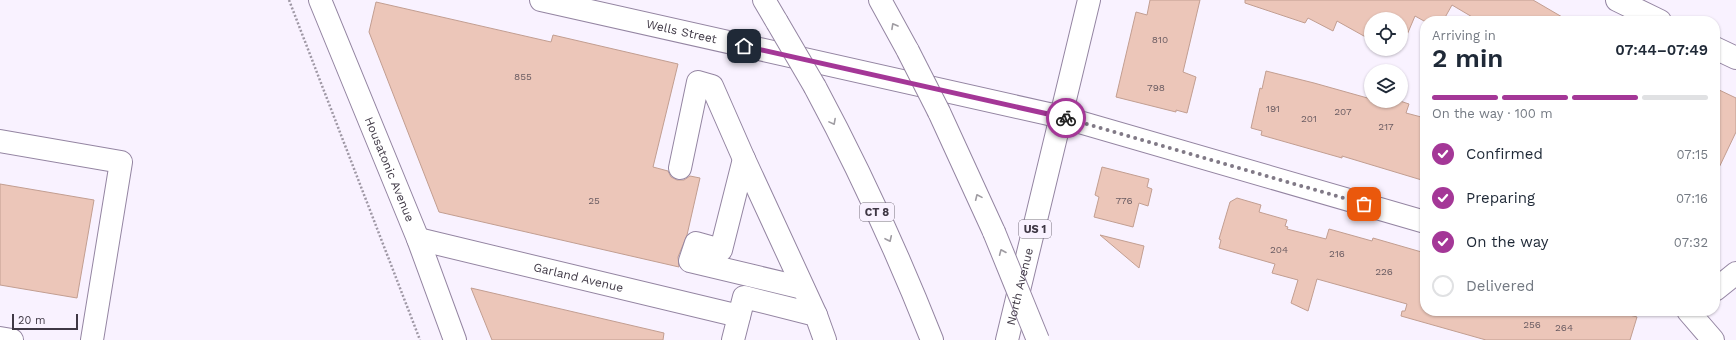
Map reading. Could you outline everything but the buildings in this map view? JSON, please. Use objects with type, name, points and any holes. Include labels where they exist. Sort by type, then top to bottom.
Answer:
[{"type":"main road","name":"Housatonic Avenue","points":[[320,0],[418,239],[455,340]]},
{"type":"main road","name":"Wells Street","points":[[541,0],[1062,117],[1420,221]]},
{"type":"main road","name":"CT 8","points":[[764,0],[815,87],[866,188],[897,256],[932,340]]},
{"type":"main road","points":[[880,0],[939,112],[994,232],[1038,340]]},
{"type":"main road","name":"North Avenue","points":[[1007,340],[1089,0]]},
{"type":"main road","points":[[1617,0],[1650,16]]},
{"type":"main road","points":[[1720,50],[1736,58]]},
{"type":"main road","points":[[680,168],[698,82],[712,86],[826,340]]},
{"type":"main road","points":[[0,141],[121,162],[92,340]]},
{"type":"main road","points":[[744,159],[721,250],[696,243],[690,261],[803,288]]},
{"type":"main road","name":"Garland Avenue","points":[[418,239],[739,316]]},
{"type":"main road","points":[[1720,286],[1736,273]]},
{"type":"main road","points":[[733,340],[744,297],[816,315]]},
{"type":"main road","points":[[1692,316],[1713,340]]},
{"type":"main road","points":[[0,338],[12,340]]},
{"type":"path","points":[[289,0],[420,340]]},
{"type":"way so far","points":[[1066,118],[1364,204]]},
{"type":"route","points":[[744,46],[1066,118]]}]
